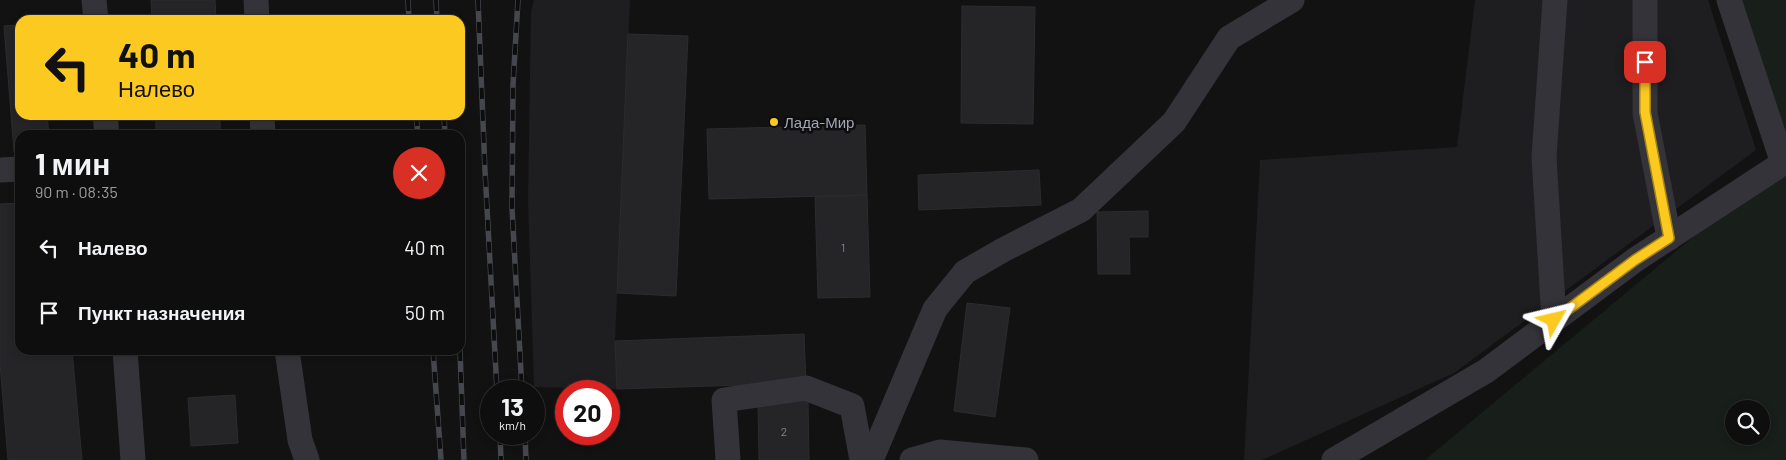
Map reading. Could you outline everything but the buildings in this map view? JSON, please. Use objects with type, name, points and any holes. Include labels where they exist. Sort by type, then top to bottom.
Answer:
[{"type":"street","points":[[256,0],[257,15]]},
{"type":"street","points":[[871,460],[935,309],[966,272],[1003,250],[1081,210],[1174,122],[1229,38],[1292,0]]},
{"type":"street","points":[[1554,320],[1544,157],[1555,0]]},
{"type":"street","points":[[1645,0],[1645,112],[1669,238]]},
{"type":"street","points":[[1334,460],[1486,371],[1635,260],[1784,162],[1729,0]]},
{"type":"street","points":[[0,170],[15,169]]},
{"type":"street","points":[[124,355],[133,460]]},
{"type":"street","points":[[288,355],[300,440],[307,460]]},
{"type":"street","points":[[728,460],[724,400],[806,388],[852,406],[862,460]]},
{"type":"street","points":[[912,460],[940,452],[1026,460]]},
{"type":"shaded area","points":[[534,0],[630,0],[615,341],[617,380],[555,380],[555,388],[545,387],[545,380],[534,380],[528,200],[531,12]]},
{"type":"shaded area","points":[[1475,0],[1708,0],[1756,150],[1454,373],[1262,460],[1244,460],[1260,160],[1457,147]]},
{"type":"shaded area","points":[[1730,0],[1786,0],[1786,460],[1425,460],[1782,163]]},
{"type":"railway","points":[[408,0],[409,15]]},
{"type":"railway","points":[[436,0],[437,15]]},
{"type":"railway","points":[[478,0],[496,380]]},
{"type":"railway","points":[[518,0],[513,85],[512,208],[521,380]]},
{"type":"railway","points":[[416,120],[418,130]]},
{"type":"railway","points":[[444,120],[445,130]]},
{"type":"railway","points":[[433,355],[441,460]]},
{"type":"railway","points":[[460,355],[464,460]]},
{"type":"railway","points":[[500,445],[501,460]]},
{"type":"railway","points":[[525,445],[526,460]]},
{"type":"place","name":"Лада-Мир","points":[[774,122]]},
{"type":"route","points":[[1554,320],[1635,260],[1669,238],[1645,112],[1645,62]]}]
